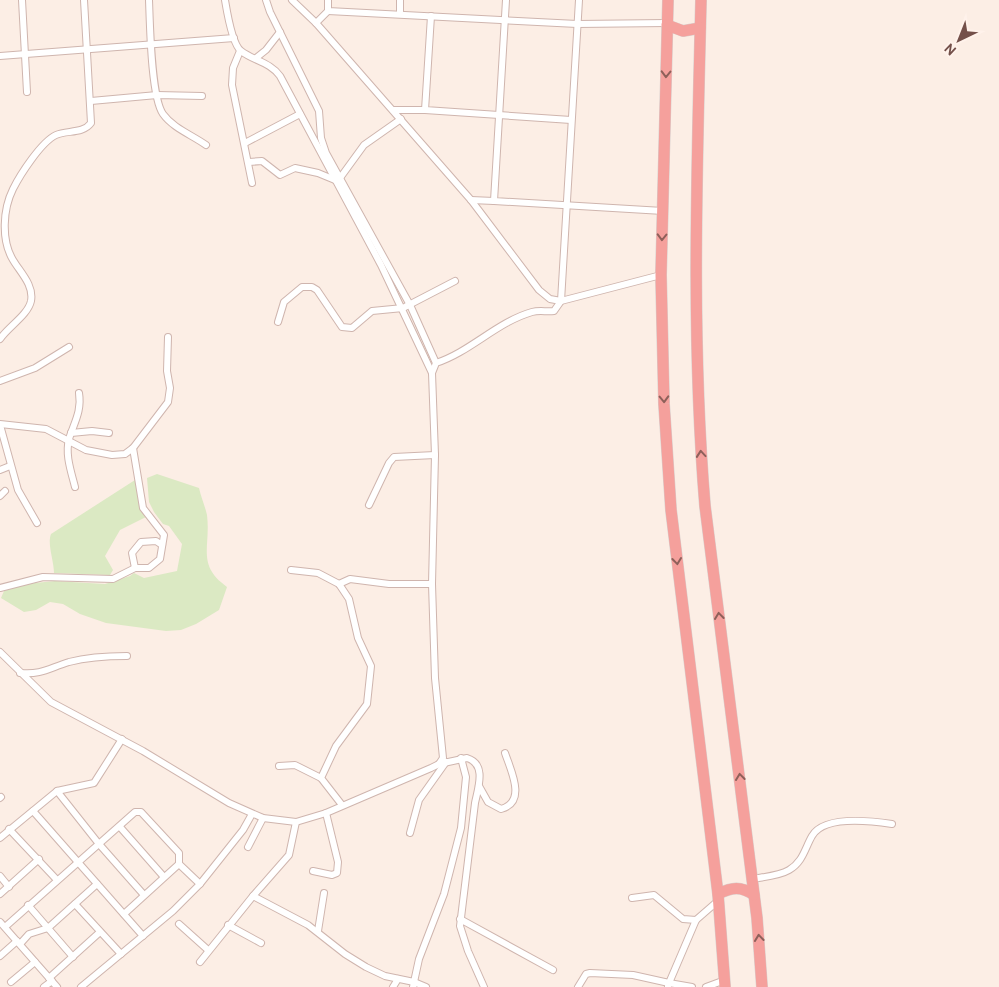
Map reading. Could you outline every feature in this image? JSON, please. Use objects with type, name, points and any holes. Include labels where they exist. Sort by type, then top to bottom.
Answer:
[{"type":"highway","points":[[668,0],[661,275],[664,404],[671,510],[719,896],[725,984]]},
{"type":"highway","points":[[700,0],[695,196],[696,369],[700,440],[705,506],[761,952],[762,987]]},
{"type":"highway","points":[[667,24],[683,31],[700,28]]},
{"type":"highway","points":[[717,880],[740,881],[752,878]]},
{"type":"highway","points":[[719,896],[733,888],[740,888],[754,895]]},
{"type":"street","points":[[22,0],[27,92]]},
{"type":"street","points":[[0,340],[29,308],[31,300],[31,292],[26,280],[9,252],[5,226],[7,204],[13,189],[36,155],[51,138],[88,127],[92,119],[84,0]]},
{"type":"street","points":[[149,0],[156,95],[161,112],[167,119],[206,145]]},
{"type":"street","points":[[225,0],[234,38],[240,51],[256,58],[276,71],[337,179],[436,363]]},
{"type":"street","points":[[266,0],[319,110],[323,145],[337,179]]},
{"type":"street","points":[[292,0],[316,23],[471,200],[539,290],[550,299],[561,301],[661,275]]},
{"type":"street","points":[[316,23],[328,11],[328,0]]},
{"type":"street","points":[[400,0],[400,14]]},
{"type":"street","points":[[494,201],[506,0]]},
{"type":"street","points":[[432,372],[436,363],[528,313],[554,311],[561,301],[579,0]]},
{"type":"street","points":[[328,11],[577,24],[667,24]]},
{"type":"street","points":[[425,110],[431,16]]},
{"type":"street","points":[[256,58],[266,50],[280,32]]},
{"type":"street","points":[[0,56],[26,53],[87,51],[234,38]]},
{"type":"street","points":[[240,51],[233,68],[232,86],[252,183]]},
{"type":"street","points":[[91,101],[156,95],[202,96]]},
{"type":"street","points":[[393,110],[498,114],[571,120]]},
{"type":"street","points":[[245,143],[300,114]]},
{"type":"street","points":[[337,179],[364,145],[401,119]]},
{"type":"street","points":[[249,162],[262,161],[280,175],[295,168],[318,172],[337,179]]},
{"type":"street","points":[[471,200],[663,211]]},
{"type":"street","points":[[0,247],[9,252]]},
{"type":"street","points":[[278,322],[284,302],[296,290],[307,286],[312,287],[323,296],[338,322],[346,328],[356,326],[377,309],[407,307],[455,281]]},
{"type":"street","points":[[407,307],[432,372],[435,455],[432,584],[435,678],[443,752],[443,763],[419,800],[410,833]]},
{"type":"street","points":[[37,523],[21,497],[10,466],[0,424],[46,429],[86,450],[112,455],[124,454],[133,448],[168,402],[170,388],[167,371],[168,338]]},
{"type":"street","points":[[0,381],[35,368],[69,347]]},
{"type":"street","points":[[75,487],[68,458],[68,441],[80,408],[79,393]]},
{"type":"street","points":[[71,433],[92,431],[109,433]]},
{"type":"street","points":[[0,588],[43,577],[113,578],[135,568],[149,568],[155,564],[162,552],[164,535],[143,508],[133,448]]},
{"type":"street","points":[[369,505],[389,462],[394,458],[400,455],[435,455]]},
{"type":"street","points":[[0,470],[10,466]]},
{"type":"street","points":[[135,568],[132,553],[141,542],[156,541],[162,545]]},
{"type":"street","points":[[291,570],[318,573],[339,584],[349,599],[358,638],[371,666],[369,695],[362,711],[336,746],[321,778]]},
{"type":"street","points":[[339,584],[350,579],[389,584],[432,584]]},
{"type":"street","points":[[1,655],[51,702],[122,739],[229,803],[263,818],[296,822],[326,813],[443,763],[461,758],[472,759],[476,762],[479,769],[479,786],[460,919],[461,931],[468,951],[484,987]]},
{"type":"street","points":[[20,673],[41,673],[70,662],[109,656],[127,656]]},
{"type":"street","points":[[0,838],[57,791],[94,783],[122,739]]},
{"type":"street","points":[[479,786],[494,807],[507,807],[512,802],[515,797],[516,783],[505,753]]},
{"type":"street","points":[[414,984],[419,959],[444,894],[461,828],[466,777],[461,758]]},
{"type":"street","points":[[279,766],[295,765],[321,778],[342,805]]},
{"type":"street","points":[[57,791],[98,844],[144,895]]},
{"type":"street","points":[[33,811],[143,936]]},
{"type":"street","points":[[57,987],[2,924],[28,905],[135,812],[141,812],[179,853],[179,864],[200,884]]},
{"type":"street","points":[[314,871],[332,875],[337,873],[338,862],[326,813]]},
{"type":"street","points":[[81,987],[143,936],[200,884],[243,830],[252,814]]},
{"type":"street","points":[[248,848],[263,818]]},
{"type":"street","points":[[752,878],[789,870],[800,861],[816,830],[825,826],[852,820],[892,824]]},
{"type":"street","points":[[200,962],[228,925],[289,855],[296,822]]},
{"type":"street","points":[[120,827],[164,877]]},
{"type":"street","points":[[10,829],[57,880]]},
{"type":"street","points":[[0,894],[38,859]]},
{"type":"street","points":[[124,914],[179,864]]},
{"type":"street","points":[[0,876],[9,887]]},
{"type":"street","points":[[0,956],[34,931],[48,928],[96,884]]},
{"type":"street","points":[[318,931],[324,893]]},
{"type":"street","points":[[632,898],[654,895],[684,919],[696,920]]},
{"type":"street","points":[[253,896],[318,931],[352,958],[385,976],[426,987]]},
{"type":"street","points":[[669,985],[696,920],[719,896]]},
{"type":"street","points":[[75,904],[121,954]]},
{"type":"street","points":[[28,905],[73,957]]},
{"type":"street","points":[[460,919],[553,970]]},
{"type":"street","points":[[179,924],[208,950]]},
{"type":"street","points":[[228,925],[261,943]]},
{"type":"street","points":[[44,987],[50,979],[100,932]]},
{"type":"street","points":[[11,982],[35,962]]},
{"type":"street","points":[[578,987],[590,973],[633,975],[669,985],[692,987]]},
{"type":"street","points":[[393,987],[398,979]]},
{"type":"street","points":[[706,987],[725,984]]},
{"type":"green space","points":[[157,474],[199,488],[207,515],[208,563],[217,579],[227,587],[219,610],[196,624],[181,630],[166,631],[106,623],[80,614],[63,604],[50,602],[36,610],[24,612],[1,598],[4,591],[25,584],[55,581],[105,584],[134,573],[144,578],[177,571],[182,544],[169,526],[163,524],[149,502],[147,478]]},
{"type":"green space","points":[[135,480],[140,504],[146,517],[120,530],[105,556],[113,570],[110,575],[54,573],[50,543],[51,534]]}]
